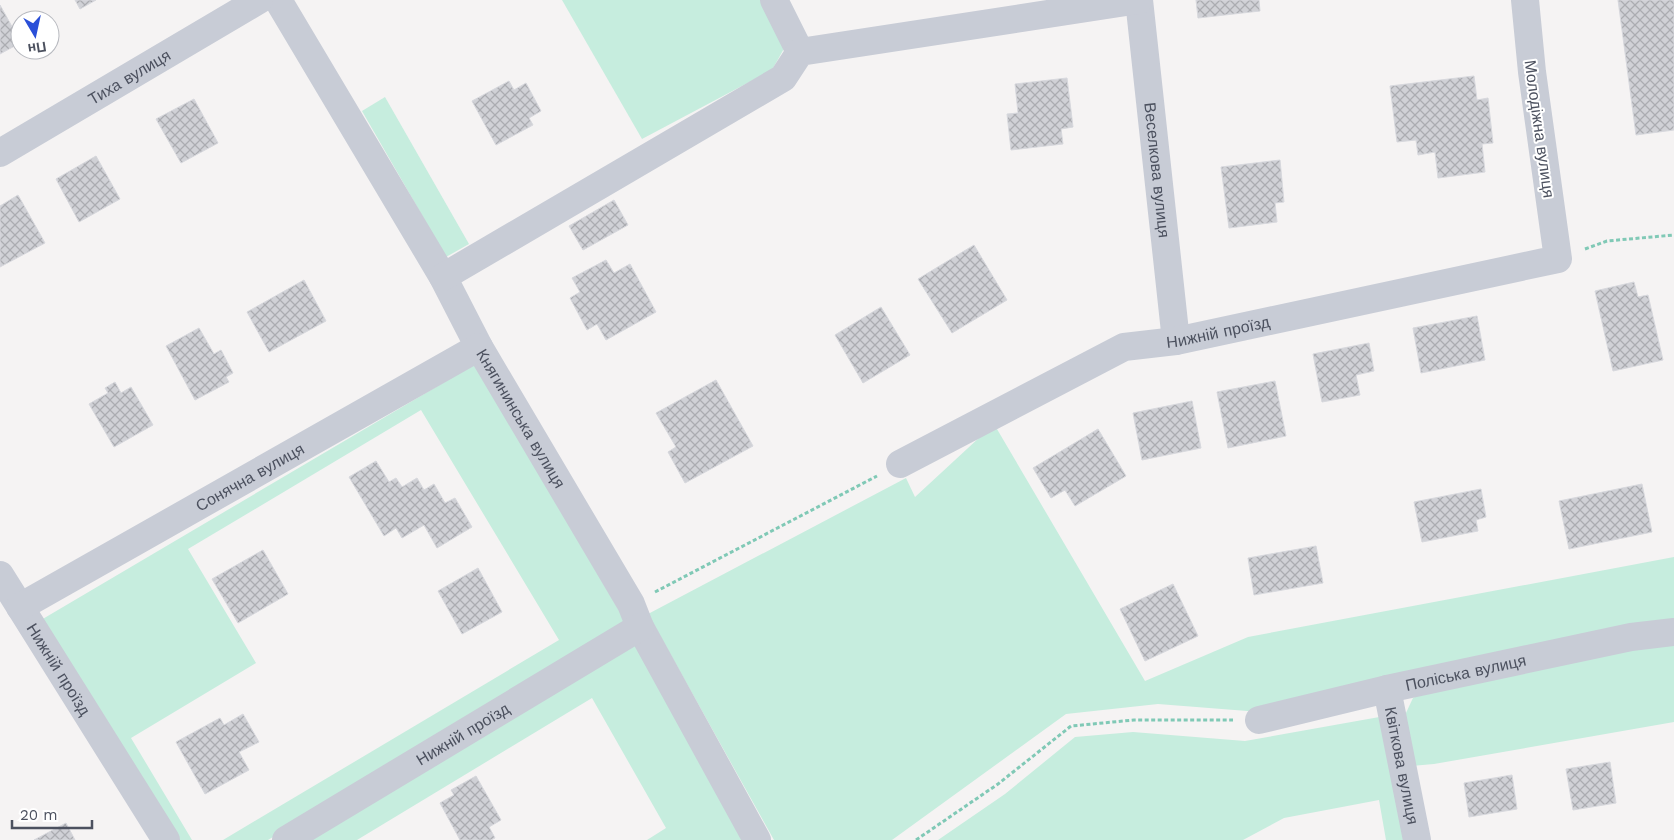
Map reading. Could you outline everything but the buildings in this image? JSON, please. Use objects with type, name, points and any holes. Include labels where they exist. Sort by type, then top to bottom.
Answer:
[{"type":"street","name":"Тиха вулиця","points":[[0,153],[259,0]]},
{"type":"street","name":"Княгининська вулиця","points":[[278,0],[442,277],[479,347],[636,615],[757,840]]},
{"type":"street","points":[[774,0],[800,52]]},
{"type":"street","points":[[442,277],[783,78],[800,52],[1139,0]]},
{"type":"street","name":"Веселкова вулиця","points":[[1139,0],[1176,341]]},
{"type":"street","name":"Молодіжна вулиця","points":[[1525,0],[1532,72],[1558,259]]},
{"type":"street","name":"Нижній проїзд","points":[[900,464],[1124,346],[1176,341],[1558,259]]},
{"type":"street","name":"Сонячна вулиця","points":[[20,606],[479,347]]},
{"type":"street","name":"Нижній проїзд","points":[[0,575],[166,840]]},
{"type":"street","name":"Нижній проїзд","points":[[286,840],[636,615]]},
{"type":"street","name":"Поліська вулиця","points":[[1258,720],[1387,689],[1631,637],[1674,632]]},
{"type":"street","name":"Квіткова вулиця","points":[[1387,689],[1417,840]]},
{"type":"path","points":[[1558,259],[1607,241],[1674,235]]},
{"type":"path","points":[[636,615],[900,464]]},
{"type":"path","points":[[916,840],[998,784],[1071,726],[1134,720],[1258,720]]},
{"type":"green space","points":[[562,0],[762,0],[786,45],[772,70],[642,139]]},
{"type":"green space","points":[[385,97],[469,244],[446,257],[362,111]]},
{"type":"green space","points":[[475,364],[627,624],[268,840],[223,840],[559,640],[421,410],[188,549],[256,663],[131,738],[192,840],[177,840],[41,620]]},
{"type":"green space","points":[[994,424],[1145,681],[1248,637],[1674,557],[1674,621],[1260,712],[1158,704],[1066,714],[892,840],[774,840],[648,614],[906,478],[915,497]]},
{"type":"green space","points":[[635,639],[746,840],[647,840],[666,828],[592,698],[357,840],[308,840]]},
{"type":"green space","points":[[1674,641],[1674,722],[1434,764],[1411,766],[1405,715],[1413,698],[1434,687]]},
{"type":"green space","points":[[1385,716],[1408,840],[1386,840],[1379,800],[1284,818],[1243,840],[938,840],[1005,794],[1075,737],[1133,732],[1245,741]]}]
